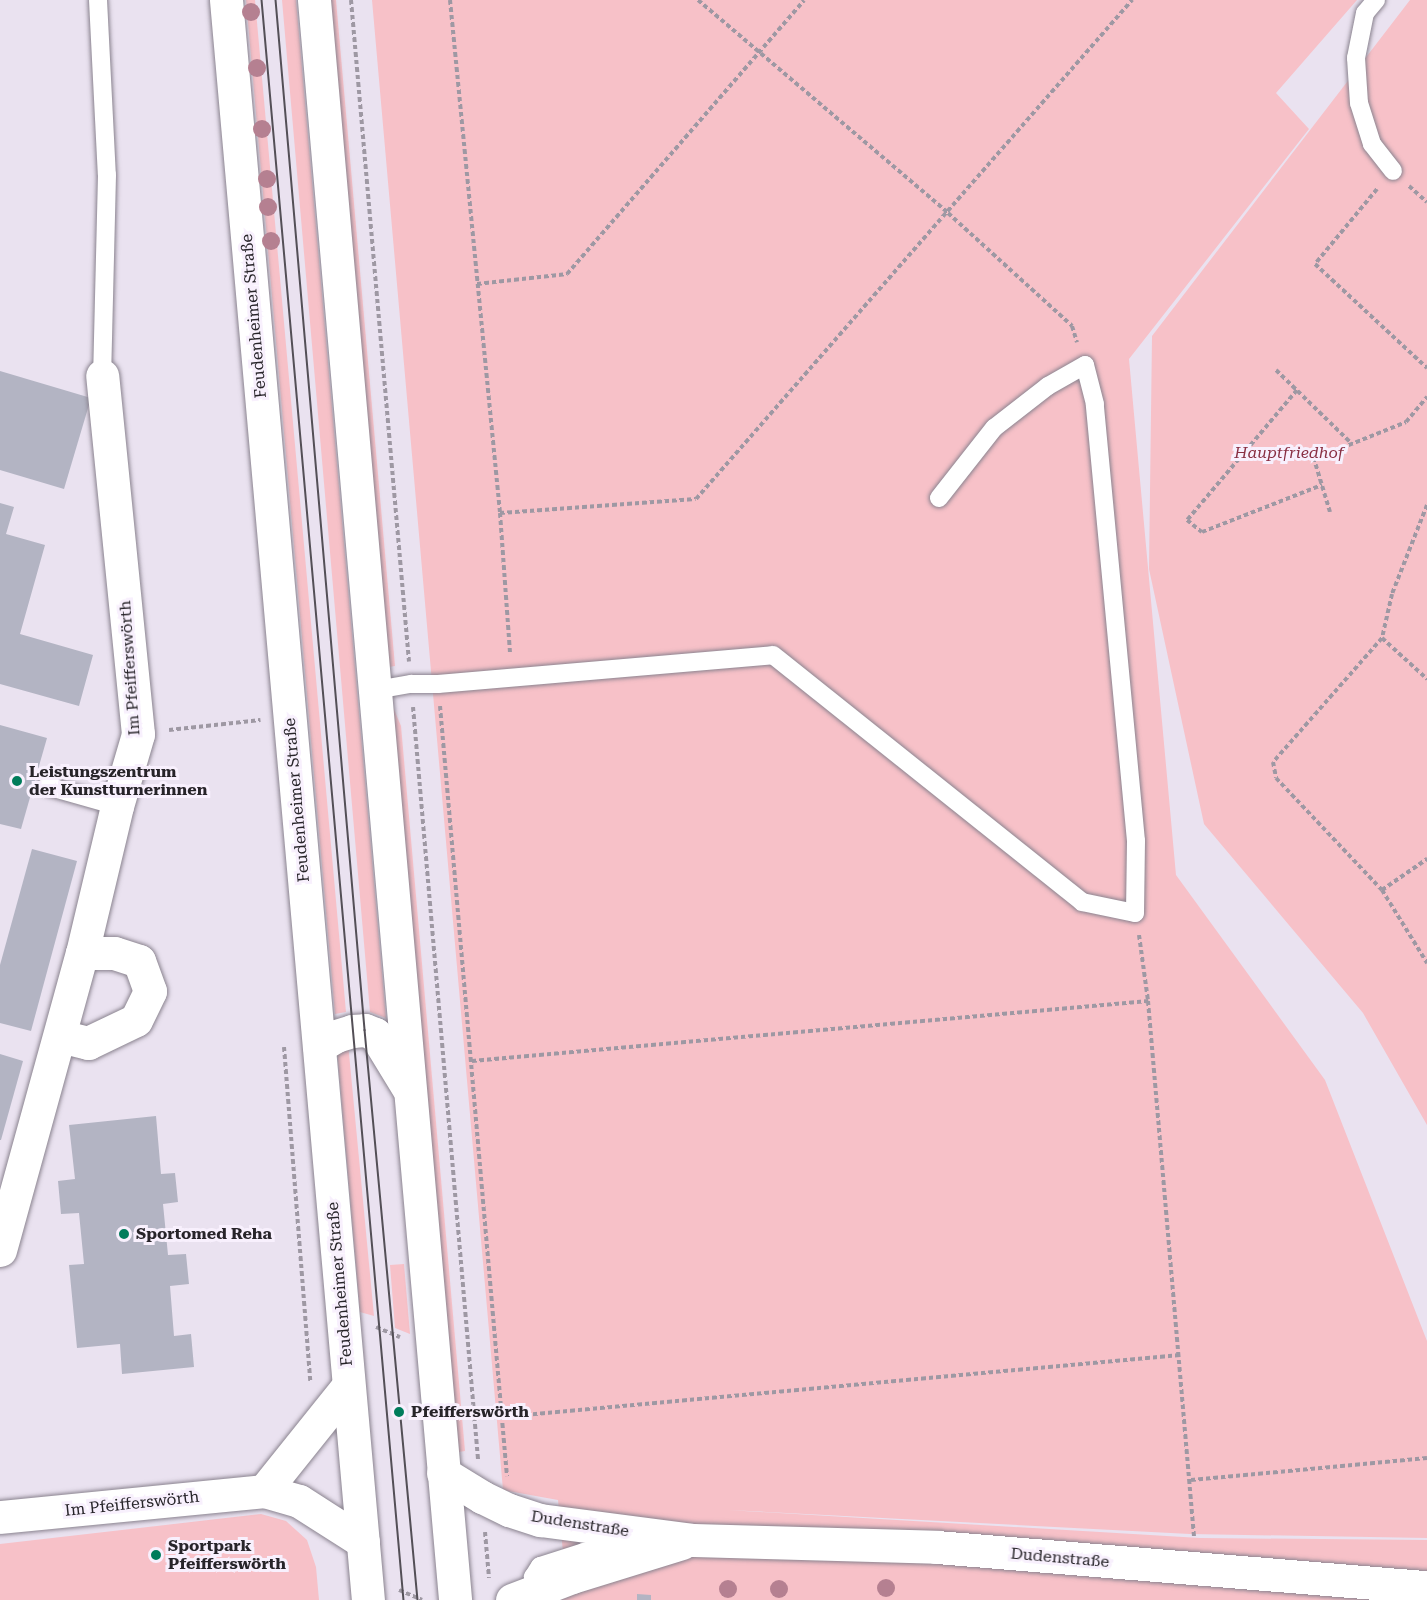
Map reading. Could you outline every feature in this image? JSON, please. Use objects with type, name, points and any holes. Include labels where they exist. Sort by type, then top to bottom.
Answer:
[{"type":"main road","name":"Feudenheimer Straße","points":[[226,0],[363,1542],[380,1594]]},
{"type":"main road","points":[[314,0],[455,1600]]},
{"type":"main road","name":"Im Pfeifferswörth","points":[[0,1251],[60,1036],[117,806],[138,734],[102,376]]},
{"type":"main road","points":[[60,1036],[88,1043],[136,1020],[150,991],[139,961],[114,952],[82,953]]},
{"type":"main road","points":[[319,1046],[336,1036],[352,1031],[365,1030],[375,1034],[410,1092]]},
{"type":"main road","points":[[348,1386],[264,1491],[298,1501],[363,1542]]},
{"type":"main road","name":"Dudenstraße","points":[[443,1473],[495,1489],[509,1510],[540,1520],[692,1540],[937,1547],[1427,1587]]},
{"type":"main road","name":"Im Pfeifferswörth","points":[[0,1517],[264,1491]]},
{"type":"main road","name":"Dudenstraße","points":[[520,1595],[692,1540]]},
{"type":"lane","points":[[98,0],[107,175],[102,376]]},
{"type":"lane","points":[[1376,0],[1365,13],[1356,58],[1359,104],[1372,144],[1393,171]]},
{"type":"lane","points":[[376,690],[411,684],[438,684],[773,655],[1082,902],[1136,914],[1135,830],[1095,404],[1085,365],[1048,386],[994,428],[939,498]]},
{"type":"lane","points":[[47,786],[117,806]]},
{"type":"path","points":[[351,0],[411,684],[495,1489],[520,1595]]},
{"type":"path","points":[[450,0],[500,513],[511,678]]},
{"type":"path","points":[[698,0],[948,213],[1072,326],[1085,365]]},
{"type":"path","points":[[477,284],[567,274],[804,0]]},
{"type":"path","points":[[500,513],[696,499],[1132,0]]},
{"type":"path","points":[[1427,202],[1393,171],[1315,264],[1427,369]]},
{"type":"path","points":[[1276,370],[1352,444]]},
{"type":"path","points":[[1297,390],[1187,520],[1202,532],[1322,485]]},
{"type":"path","points":[[1330,512],[1314,459],[1406,422],[1427,397]]},
{"type":"path","points":[[1427,505],[1392,594],[1382,638],[1273,762],[1276,778],[1382,890],[1427,963]]},
{"type":"path","points":[[1382,638],[1427,679]]},
{"type":"path","points":[[438,684],[503,1417],[495,1489]]},
{"type":"path","points":[[138,734],[260,720]]},
{"type":"path","points":[[1382,890],[1427,859]]},
{"type":"path","points":[[1136,914],[1148,1001],[1194,1534]]},
{"type":"path","points":[[472,1061],[1148,1001]]},
{"type":"path","points":[[369,1324],[404,1338]]},
{"type":"path","points":[[503,1417],[1180,1355]]},
{"type":"path","points":[[1191,1480],[1427,1458]]},
{"type":"path","points":[[380,1594],[423,1600]]},
{"type":"green space","points":[[246,0],[255,0],[346,1012],[335,1014]]},
{"type":"green space","points":[[282,0],[296,0],[386,1018],[370,1012]]},
{"type":"green space","points":[[330,0],[336,0],[395,666],[389,667]]},
{"type":"green space","points":[[372,0],[1357,0],[1276,93],[1309,129],[1129,359],[1176,875],[1325,1080],[1427,1341],[1427,1538],[1190,1534],[728,1510],[1200,1538],[1427,1540],[1427,1600],[562,1600],[561,1597],[567,1594],[558,1500],[503,1490]]},
{"type":"green space","name":"Hauptfriedhof","points":[[1410,0],[1427,0],[1427,1125],[1363,1013],[1204,824],[1149,569],[1152,336]]},
{"type":"green space","points":[[393,707],[401,726],[465,1451],[459,1452]]},
{"type":"green space","points":[[348,1043],[374,1316],[360,1312],[337,1049]]},
{"type":"green space","points":[[404,1264],[410,1334],[395,1328],[390,1265]]},
{"type":"green space","name":"Sportpark Pfeifferswörth","points":[[261,1514],[286,1521],[307,1540],[316,1567],[319,1600],[0,1600],[0,1544]]},
{"type":"building","points":[[0,371],[91,398],[64,489],[0,470]]},
{"type":"building","points":[[0,503],[14,507],[6,534],[45,545],[20,634],[93,655],[79,706],[0,684]]},
{"type":"building","name":"Leistungszentrum der Kunstturnerinnen","points":[[0,725],[47,738],[21,829],[0,824]]},
{"type":"building","points":[[32,849],[77,861],[31,1031],[0,1023],[0,965]]},
{"type":"building","points":[[0,1054],[23,1061],[1,1140],[0,1140]]},
{"type":"building","name":"Sportomed Reha","points":[[156,1116],[161,1174],[175,1173],[178,1202],[163,1204],[168,1255],[186,1254],[189,1284],[170,1286],[174,1336],[191,1334],[194,1367],[122,1374],[120,1344],[77,1348],[69,1265],[84,1264],[79,1213],[61,1214],[58,1181],[75,1179],[69,1125]]},
{"type":"building","points":[[637,1594],[651,1595],[651,1600],[637,1600]]},
{"type":"tram line","points":[[262,0],[404,1600]]},
{"type":"tram line","points":[[276,0],[365,1030],[418,1600]]},
{"type":"place","name":"Leistungszentrum der Kunstturnerinnen","points":[[17,781]]},
{"type":"place","name":"Sportomed Reha","points":[[124,1234]]},
{"type":"place","name":"Pfeifferswörth","points":[[399,1412]]},
{"type":"place","name":"Sportpark Pfeifferswörth","points":[[156,1555]]}]
